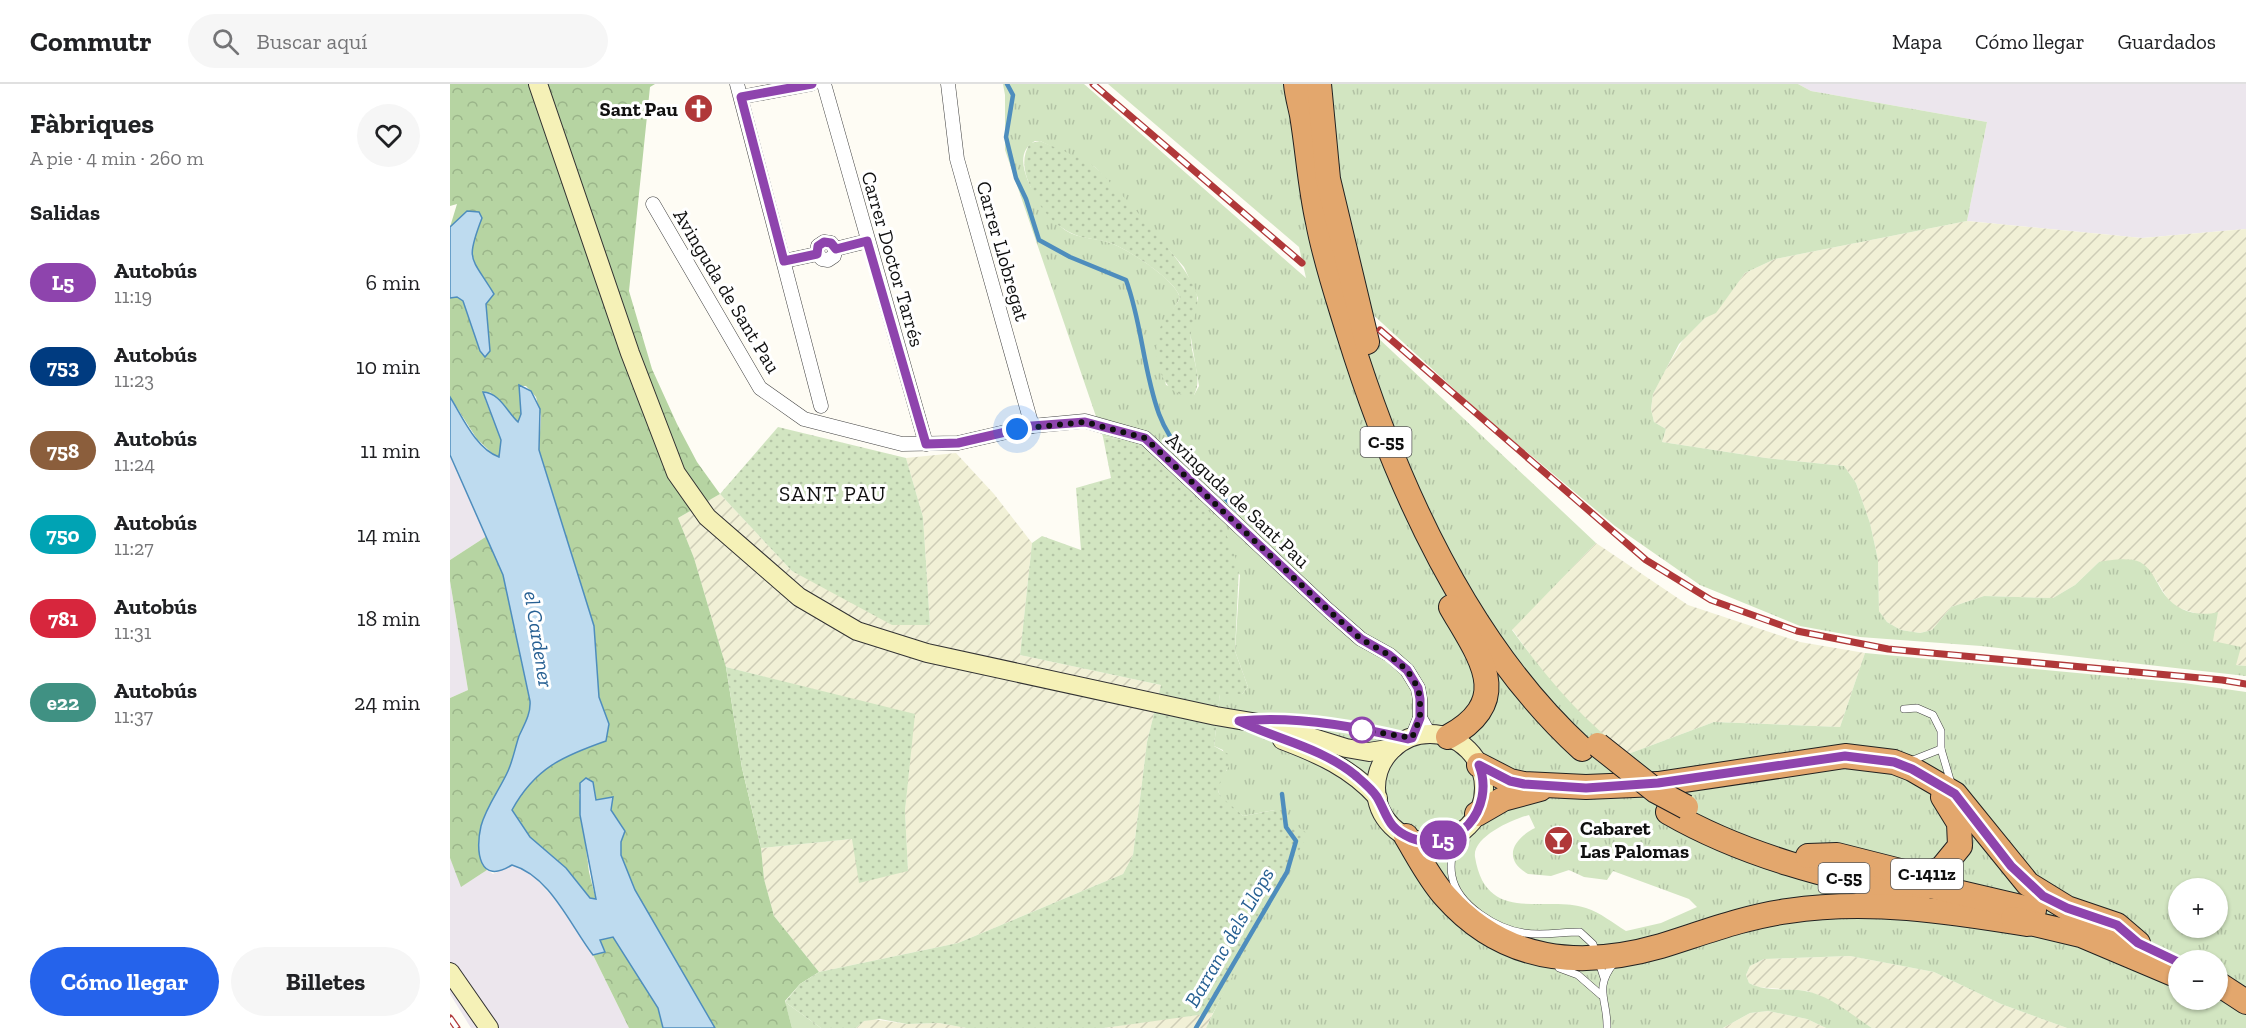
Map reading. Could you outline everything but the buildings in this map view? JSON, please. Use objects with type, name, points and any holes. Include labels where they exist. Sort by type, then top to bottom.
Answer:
[{"type":"highway","points":[[1303,85],[1297,147],[1313,253],[1351,392],[1405,524],[1484,669],[1487,690],[1484,705],[1469,724],[1418,739]]},
{"type":"highway","name":"C-55","points":[[1303,85],[1310,186],[1328,268],[1369,395],[1400,476],[1440,554],[1501,655],[1539,704],[1590,747],[1614,776],[1677,809],[1808,856],[2090,925],[2168,957]]},
{"type":"highway","points":[[1479,765],[1510,781],[1545,787],[1658,783],[1845,756],[1894,762],[1955,794],[2028,884],[2067,908],[2117,925],[2138,943]]},
{"type":"highway","name":"C-1411z","points":[[1808,856],[1837,855],[1912,874],[1929,874],[1942,868],[1960,846],[1961,832],[1950,806],[1929,779]]},
{"type":"highway","points":[[1477,814],[1503,799],[1545,787]]},
{"type":"highway","name":"C-55","points":[[1677,809],[1689,824],[1761,855],[1880,887],[1992,911],[2026,924],[2081,935],[2168,972]]},
{"type":"highway","points":[[1406,836],[1430,877],[1455,906],[1491,934],[1520,948],[1560,958],[1608,964],[1760,915],[1825,906],[1861,904],[1924,908],[2026,924]]},
{"type":"highway","points":[[2228,994],[2245,1011]]},
{"type":"highway","points":[[2228,1003],[2245,1011]]},
{"type":"main road","points":[[538,84],[630,353],[675,473],[707,517],[747,554],[800,597],[857,631],[927,653],[1239,721],[1275,726],[1346,748],[1369,752],[1418,739],[1467,748],[1479,765],[1484,790],[1477,814],[1457,835],[1435,842],[1420,841],[1406,836],[1387,820],[1378,798],[1354,774],[1339,764],[1239,721]]},
{"type":"main road","points":[[1378,798],[1379,771],[1418,739]]},
{"type":"main road","points":[[450,972],[489,1028]]},
{"type":"street","points":[[811,84],[739,91],[821,406]]},
{"type":"street","name":"Carrer Doctor Tarrés","points":[[824,84],[926,444]]},
{"type":"street","name":"Carrer Llobregat","points":[[948,84],[957,159],[1032,426]]},
{"type":"street","name":"Avinguda de Sant Pau","points":[[653,204],[760,388],[804,419],[902,444],[958,443],[1032,426],[1085,422],[1145,438],[1328,610],[1361,639],[1389,655],[1407,670],[1418,688],[1420,718],[1418,739]]},
{"type":"street","points":[[784,261],[817,254],[822,259],[828,260],[834,256],[836,249],[867,241]]},
{"type":"lane","points":[[1904,710],[1917,708],[1933,715],[1941,731],[1941,749],[1955,794]]},
{"type":"lane","points":[[1894,762],[1920,759],[1941,749]]},
{"type":"lane","points":[[1457,835],[1451,874],[1461,896],[1474,907],[1511,930],[1537,934],[1580,932],[1589,938],[1608,964],[1601,995],[1607,1014],[1607,1028]]},
{"type":"lane","points":[[1455,906],[1482,937],[1527,959]]},
{"type":"lane","points":[[1556,967],[1578,975],[1601,995]]},
{"type":"shaded area","points":[[1798,84],[2246,84],[2246,229],[2142,238],[1967,221],[1987,122],[1811,91]]},
{"type":"shaded area","points":[[450,455],[487,536],[450,560]]},
{"type":"shaded area","points":[[450,581],[468,690],[450,698]]},
{"type":"shaded area","points":[[450,858],[462,886],[487,870],[493,874],[512,865],[524,868],[534,877],[554,898],[593,955],[629,1028],[471,1028],[450,994]]},
{"type":"green space","points":[[450,84],[655,84],[650,87],[629,291],[652,369],[697,462],[720,494],[678,518],[694,558],[726,667],[742,768],[761,848],[764,879],[774,916],[819,972],[800,984],[785,1001],[792,1028],[715,1028],[635,890],[621,855],[621,842],[625,831],[611,810],[612,797],[596,800],[593,788],[579,794],[589,872],[596,900],[590,898],[566,868],[530,837],[512,810],[531,783],[551,765],[575,752],[606,741],[609,724],[599,697],[594,626],[539,450],[541,416],[536,397],[526,386],[519,386],[521,414],[518,423],[490,392],[485,399],[501,440],[499,457],[477,439],[450,397],[450,298],[457,297],[463,301],[480,351],[490,351],[486,303],[494,294],[478,270],[473,255],[472,247],[478,227],[467,211],[450,227],[457,204],[450,206]]},
{"type":"green space","points":[[1003,84],[1084,84],[1306,278],[1299,247],[1108,84],[1798,84],[1811,91],[1987,122],[1967,221],[1775,259],[1745,273],[1716,313],[1705,318],[1679,344],[1653,394],[1651,409],[1654,422],[1666,429],[1662,442],[1766,458],[1844,466],[1856,483],[1870,523],[1878,560],[1879,611],[1887,622],[1901,630],[1920,633],[1932,630],[1951,607],[1984,596],[2053,598],[2075,585],[2099,562],[2130,560],[2140,562],[2148,569],[2165,595],[2176,606],[2196,613],[2218,612],[2213,641],[2241,647],[2236,665],[2246,666],[2246,676],[1981,646],[1860,637],[1800,626],[1700,585],[1615,526],[1477,410],[1370,312],[1376,336],[1596,543],[1512,630],[1565,696],[1611,741],[1628,754],[1714,722],[1840,727],[1865,653],[2184,683],[2246,692],[2246,1028],[2067,1028],[2001,1004],[1934,972],[1850,956],[1764,959],[1750,966],[1746,975],[1749,983],[1756,986],[1814,993],[1840,1006],[1872,1028],[1826,1028],[1807,1019],[1768,1011],[1750,1013],[1723,1028],[1206,1028],[1224,991],[1275,810],[1243,816],[1225,801],[1218,791],[1221,778],[1227,770],[1223,750],[1214,746],[1220,693],[1242,694],[1248,687],[1235,651],[1240,575],[1125,440],[1103,437],[1005,150]],"holes":[[[1035,141],[1040,141],[1095,167],[1184,267],[1198,298],[1190,332],[1199,386],[1194,395],[1166,385],[1158,353],[1158,335],[1180,298],[1177,291],[1162,275],[1130,253],[1107,242],[1071,233],[1057,223],[1039,201],[1025,173],[1023,160],[1026,149]],[[1529,815],[1535,828],[1516,843],[1513,856],[1515,862],[1528,874],[1551,876],[1569,870],[1584,877],[1607,880],[1613,871],[1689,899],[1697,907],[1661,923],[1626,931],[1602,915],[1586,908],[1504,900],[1491,892],[1481,878],[1475,857],[1476,850],[1480,843],[1495,830]]]},
{"type":"green space","points":[[1040,141],[1095,167],[1153,230],[1193,284],[1197,296],[1197,308],[1191,330],[1197,375],[1194,395],[1183,395],[1174,391],[1167,384],[1162,376],[1157,355],[1158,334],[1180,298],[1177,291],[1162,275],[1130,253],[1108,242],[1074,235],[1062,228],[1044,211],[1027,178],[1025,168],[1026,153],[1030,143]]},
{"type":"green space","points":[[1967,221],[2142,238],[2246,229],[2246,666],[2236,665],[2213,641],[2204,616],[2179,608],[2169,601],[2155,578],[2099,562],[2075,585],[2053,598],[1984,596],[1951,607],[1932,630],[1920,633],[1901,630],[1887,622],[1879,611],[1878,560],[1870,523],[1856,483],[1844,466],[1766,458],[1662,442],[1666,429],[1654,422],[1651,409],[1653,394],[1684,338],[1705,318],[1716,312],[1745,273],[1775,259]]},
{"type":"green space","points":[[778,427],[906,458],[923,517],[930,625],[892,625],[792,571],[720,494]]},
{"type":"green space","points":[[1103,437],[1125,440],[1148,449],[1223,526],[1239,567],[1235,651],[1248,687],[1242,694],[1220,694],[1214,746],[1230,755],[1231,762],[1221,782],[1219,792],[1243,816],[1275,810],[1308,834],[1213,1013],[1104,1028],[966,1028],[939,1023],[907,1024],[880,1019],[864,1021],[856,1028],[821,1028],[785,1002],[800,984],[819,972],[958,943],[1123,874],[1133,855],[1147,742],[1161,685],[1020,655],[1032,543],[1042,536],[1081,550],[1076,488],[1111,478]]},
{"type":"green space","points":[[956,453],[994,494],[1032,543],[1020,655],[1161,685],[1147,742],[1133,855],[1123,874],[958,943],[819,972],[774,916],[764,879],[761,848],[852,839],[908,871],[905,811],[914,715],[726,667],[694,558],[678,518],[720,494],[792,571],[930,625],[923,517],[906,458]]},
{"type":"green space","points":[[487,536],[503,575],[531,707],[508,771],[481,825],[479,849],[487,870],[461,887],[450,858],[450,698],[468,690],[450,581],[450,560]]},
{"type":"green space","points":[[1596,543],[1688,605],[1800,642],[1865,653],[1840,727],[1714,722],[1628,754],[1596,731],[1549,681],[1512,629]]},
{"type":"green space","points":[[726,667],[915,714],[905,811],[908,871],[859,883],[852,839],[761,848],[742,768]]},
{"type":"green space","points":[[613,937],[658,1008],[663,1028],[629,1028],[593,955],[605,952],[600,940]]},
{"type":"green space","points":[[1850,956],[1934,972],[2001,1004],[2067,1028],[1872,1028],[1822,997],[1807,991],[1758,987],[1749,983],[1746,975],[1750,966],[1764,959]]},
{"type":"green space","points":[[785,1002],[821,1028],[792,1028]]},
{"type":"green space","points":[[1768,1011],[1807,1019],[1826,1028],[1723,1028],[1750,1013]]},
{"type":"green space","points":[[1213,1013],[1206,1028],[1104,1028],[1165,1019]]},
{"type":"green space","points":[[872,1019],[907,1024],[939,1023],[966,1028],[856,1028],[864,1021]]},
{"type":"water","points":[[467,211],[479,212],[482,218],[473,243],[473,258],[494,294],[486,304],[490,351],[485,357],[480,351],[463,301],[457,297],[450,298],[450,227]]},
{"type":"water","name":"el Cardener","points":[[519,385],[531,391],[540,409],[539,450],[594,626],[599,697],[609,724],[606,741],[576,752],[552,765],[530,784],[512,810],[530,837],[566,868],[590,898],[596,899],[580,815],[580,783],[586,778],[593,782],[596,800],[613,797],[611,810],[625,831],[621,842],[621,855],[635,890],[715,1028],[663,1028],[658,1008],[613,937],[600,940],[605,952],[593,955],[558,903],[537,879],[512,865],[492,871],[486,868],[479,855],[479,836],[483,819],[510,767],[528,715],[530,701],[503,575],[450,455],[450,397],[477,440],[483,447],[499,457],[501,440],[483,392],[499,399],[518,422],[521,414]]},
{"type":"waterway","name":"Barranc dels Llops","points":[[1007,84],[1013,95],[1006,137],[1016,178],[1026,199],[1039,240],[1070,257],[1126,280],[1136,313],[1149,381],[1165,428],[1182,454],[1237,510]]},
{"type":"waterway","name":"Barranc dels Llops","points":[[1196,1028],[1287,872],[1296,841],[1286,827],[1282,794]]},
{"type":"railway","points":[[1093,84],[1302,263]]},
{"type":"railway","points":[[1380,330],[1646,560],[1711,600],[1797,631],[1888,649],[2246,684]]},
{"type":"railway","points":[[450,1018],[457,1028]]},
{"type":"bus line","name":"L5","points":[[812,84],[741,97],[784,261],[817,254],[820,243],[828,241],[836,249],[867,241],[926,444],[958,443],[1032,426],[1085,422],[1145,438],[1294,580],[1361,639],[1389,655],[1407,670],[1413,679],[1420,699],[1420,718],[1412,738],[1408,739],[1383,733],[1269,717],[1239,721],[1324,757],[1354,774],[1378,798],[1387,820],[1399,831],[1413,839],[1435,842],[1457,835],[1467,827],[1477,814],[1484,796],[1484,783],[1479,765],[1510,781],[1545,787],[1586,788],[1658,783],[1845,756],[1879,759],[1912,769],[1955,794],[2011,866],[2043,896],[2067,908],[2117,925],[2138,943],[2168,957]]},
{"type":"place","name":"Sant Pau","points":[[699,109]]},
{"type":"place","name":"Cabaret Las Palomas","points":[[1559,840]]},
{"type":"district","name":"SANT PAU","points":[[833,493]]},
{"type":"route","points":[[1017,429],[1085,422],[1145,438],[1261,550],[1328,610],[1361,639],[1389,655],[1407,670],[1418,688],[1420,699],[1420,718],[1412,738],[1356,729],[1362,730]]}]
